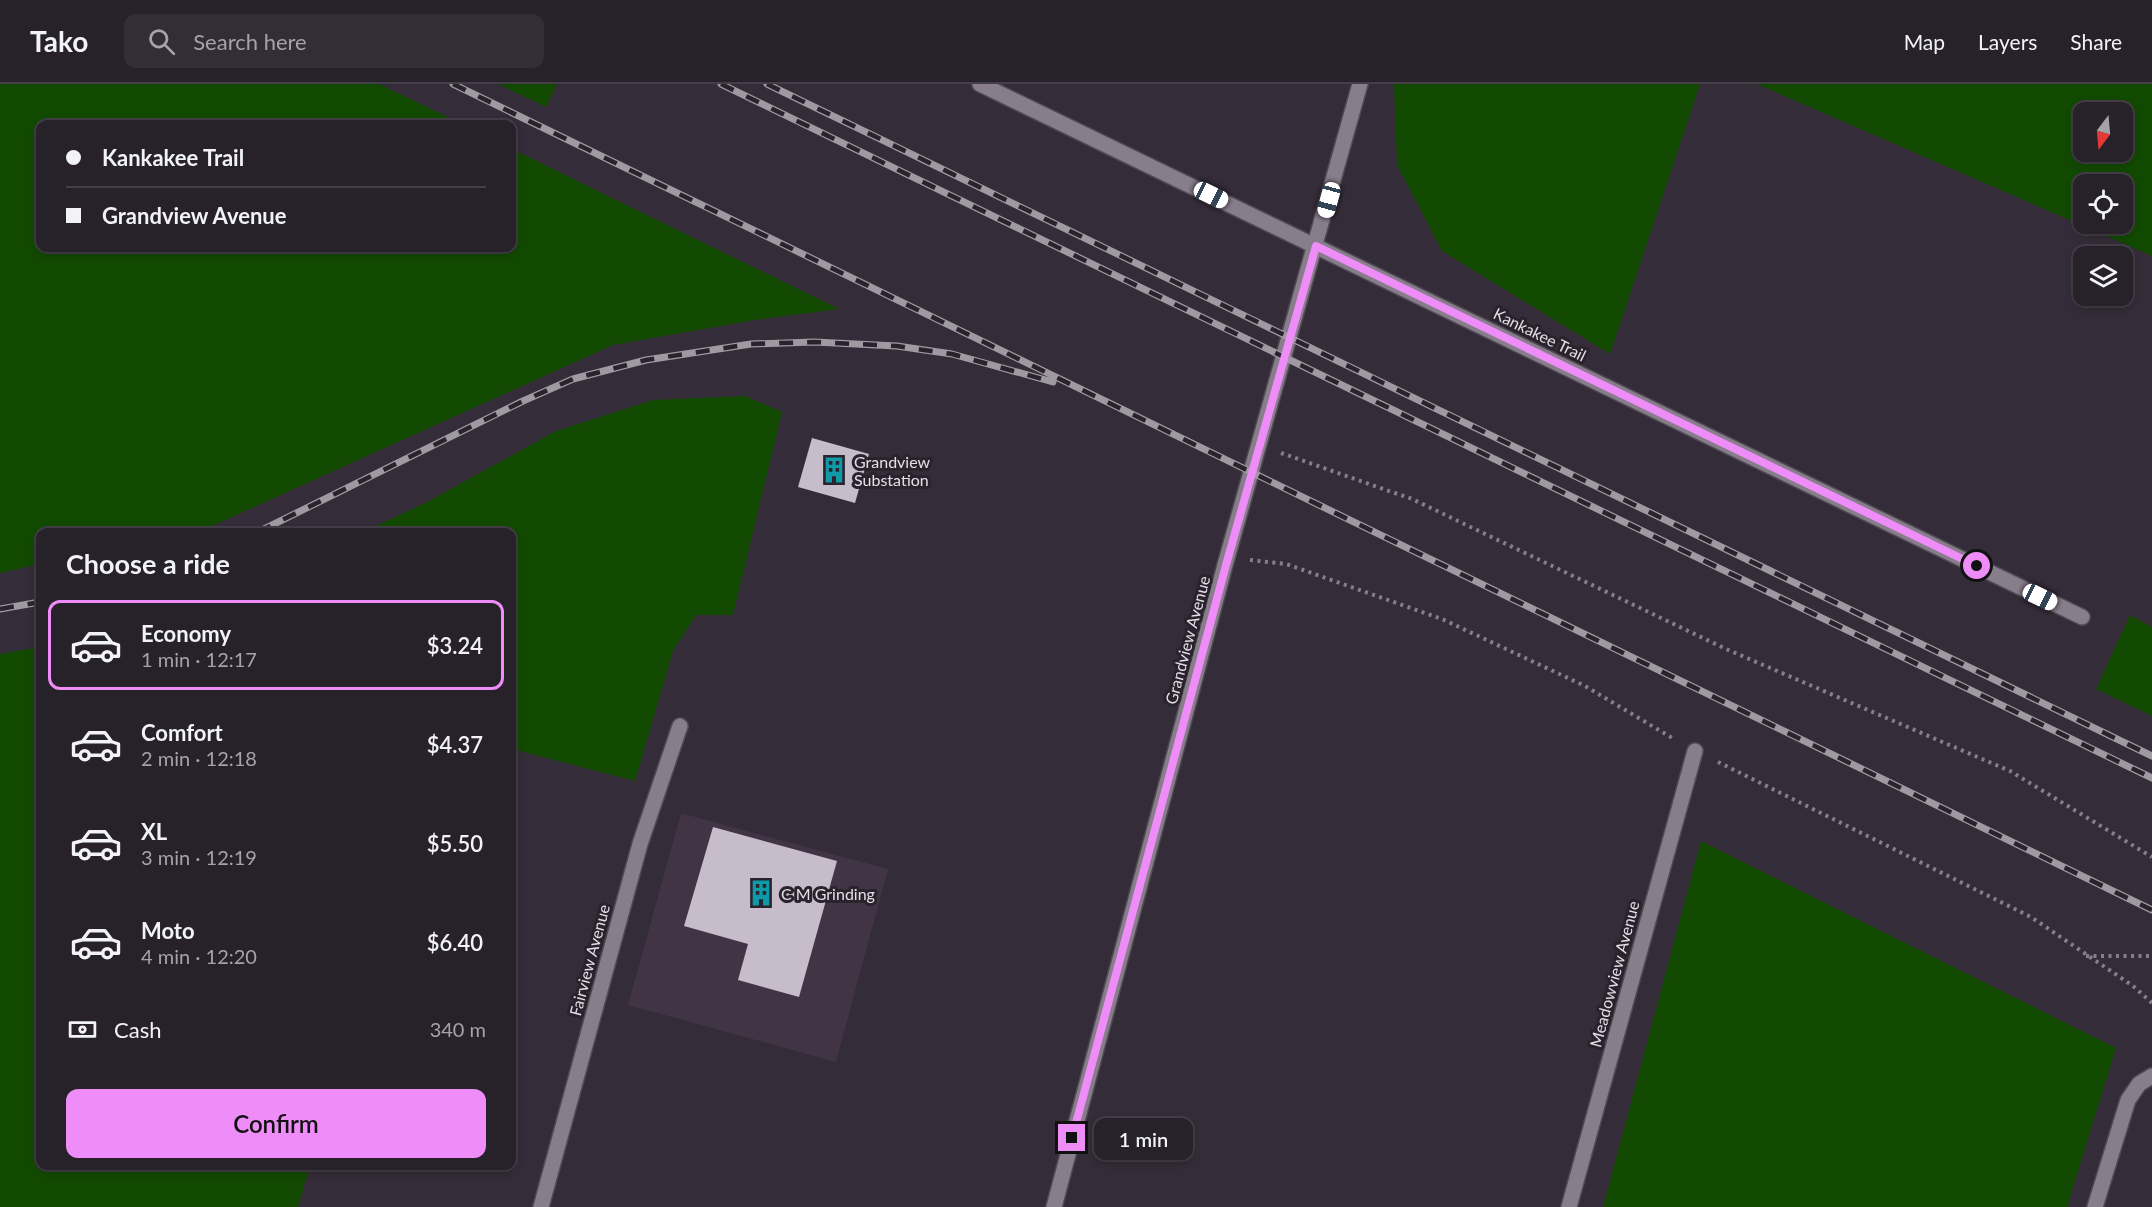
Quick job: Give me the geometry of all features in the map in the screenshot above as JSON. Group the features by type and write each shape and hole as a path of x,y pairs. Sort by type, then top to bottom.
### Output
{"street":[{"name":"Kankakee Trail","path":"980,84 2082,617"},
{"name":"Grandview Avenue","path":"1054,1207 1360,84"},
{"name":"Fairview Avenue","path":"541,1207 640,844 680,726"},
{"name":"Meadowview Avenue","path":"1569,1207 1695,751"},
{"path":"2095,1207 2128,1100 2139,1084 2152,1076"}],"path":[{"path":"1260,445 1412,500 1726,649 2010,771 2152,857"},
{"path":"2086,956 2152,957"}],"shaded area":[{"path":"681,813 888,869 836,1062 628,1005"}],"green space":[{"path":"0,84 379,84 454,120 36,120 36,252 516,252 516,151 839,309 755,320 613,345 212,526 203,528 36,528 36,565 0,573"},
{"path":"498,84 557,84 546,107"},
{"path":"1394,84 1700,84 1610,354 1442,251 1397,165"},
{"path":"1757,84 2152,84 2152,256 2101,234 2133,234 2133,174 2073,174 2073,222"},
{"path":"745,396 782,412 733,615 696,615 673,651 635,781 516,750 516,528 372,528 425,503 556,431 653,400"},
{"path":"2130,615 2152,627 2152,716 2096,689"},
{"path":"36,648 36,1170 309,1170 298,1207 0,1207 0,654"},
{"path":"1701,841 2116,1048 2067,1207 1603,1207"}],"building":[{"name":"Grandview Substation","path":"812,438 869,454 855,503 798,487"},
{"name":"C M Grinding","path":"713,827 837,861 799,997 738,980 748,944 684,926"}],"railway":[{"path":"453,84 2152,910"},
{"path":"721,84 2152,778"},
{"path":"767,84 2152,756"},
{"path":"266,528 523,401 573,379 646,360 751,344 814,342 897,346 952,354 1053,382"},
{"path":"0,609 36,603"}],"place":[{"name":"Grandview Substation","path":"834,470"},
{"name":"C M Grinding","path":"761,893"}],"route":[{"path":"1072,1138 1226,565 1316,246 1977,566"}]}
